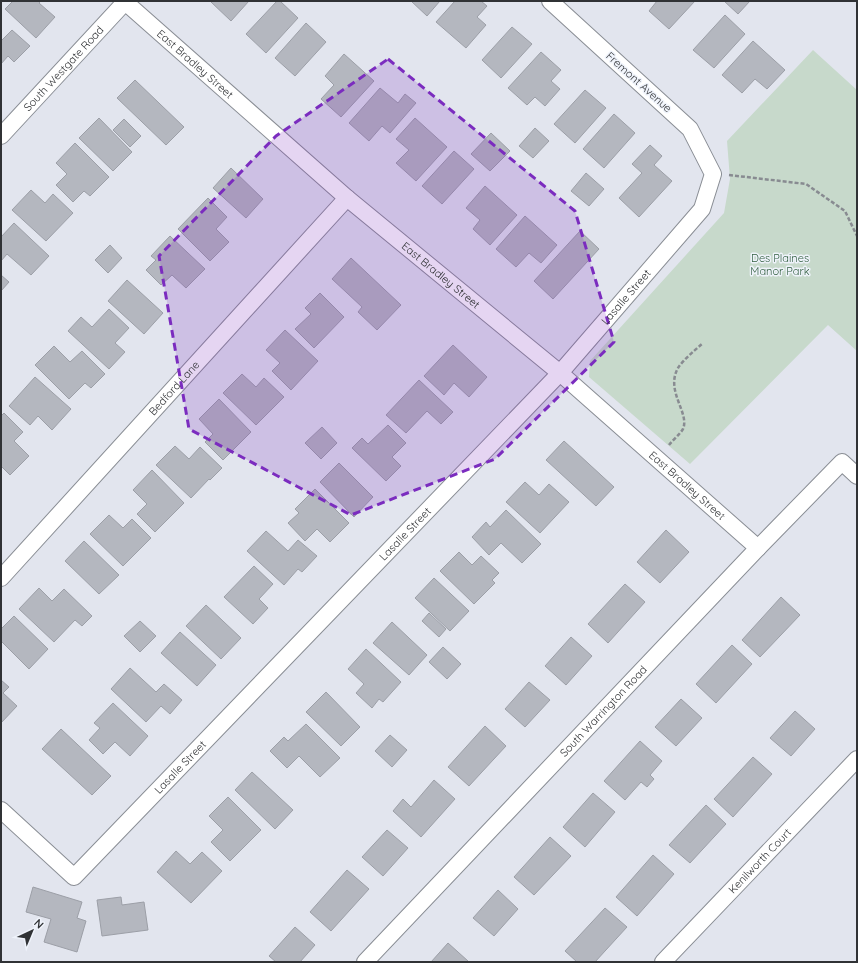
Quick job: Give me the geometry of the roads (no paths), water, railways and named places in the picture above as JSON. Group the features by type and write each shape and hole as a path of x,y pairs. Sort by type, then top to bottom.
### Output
{"street":[{"name":"South Westgate Road","path":"1,136 125,1"},
{"name":"East Bradley Street","path":"125,1 347,198 560,373 758,548"},
{"name":"Fremont Avenue","path":"550,1 690,129 713,174"},
{"name":"Lasalle Street","path":"1,810 74,877 560,373 702,209 713,174"},
{"name":"Bedford Lane","path":"1,578 347,198"},
{"name":"South Warrington Road","path":"365,962 758,548 842,462 857,476"},
{"name":"Kenilworth Court","path":"663,962 857,760"}],"park label":[{"name":"Des Plaines Manor Park","path":"780,264"}]}
